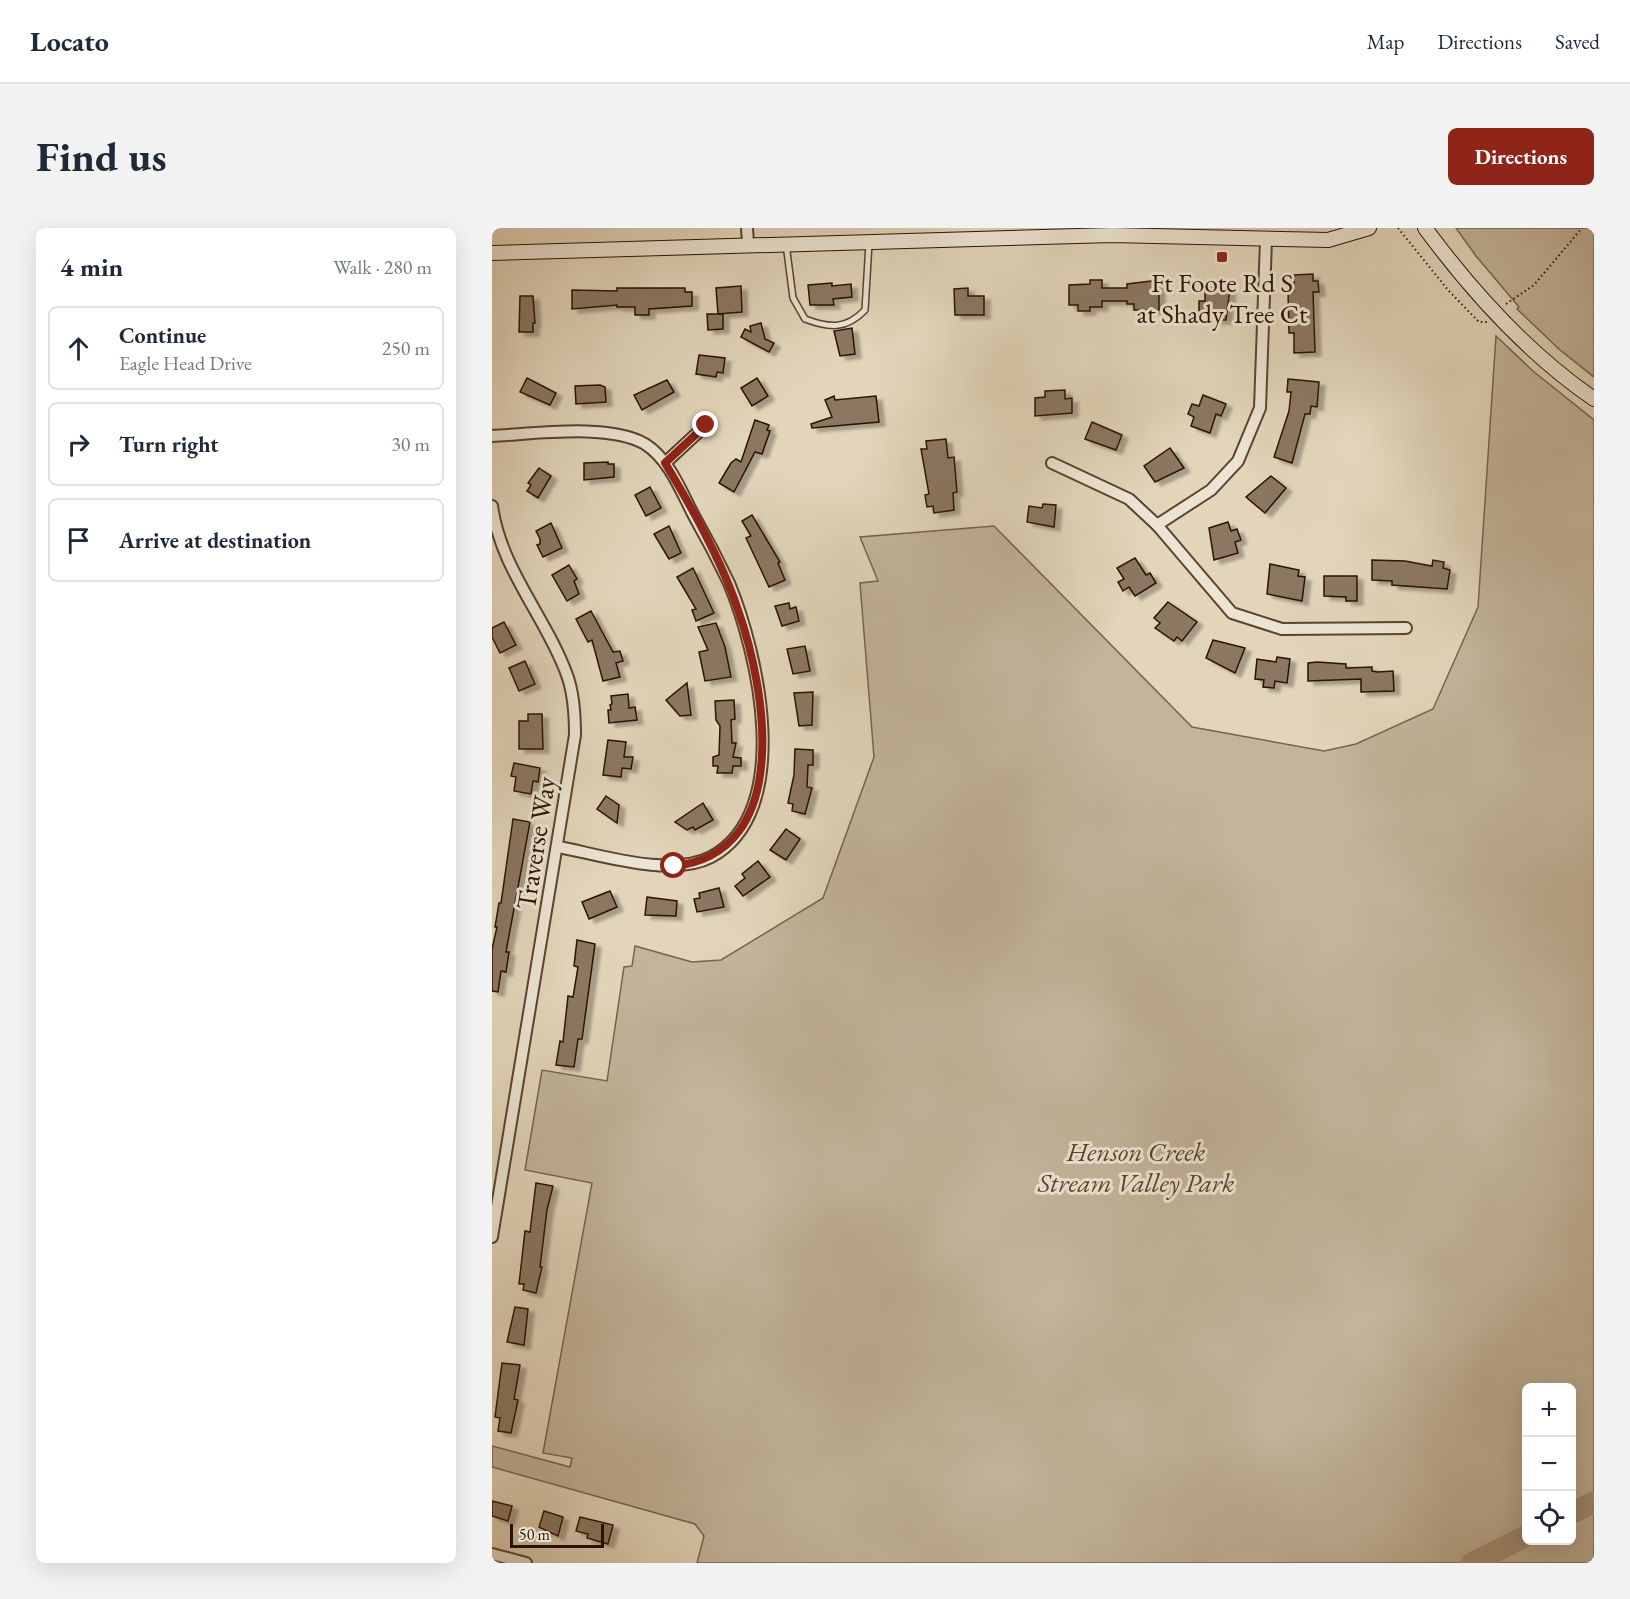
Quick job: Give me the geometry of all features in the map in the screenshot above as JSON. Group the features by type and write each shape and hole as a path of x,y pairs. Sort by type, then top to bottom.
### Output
{"street":[{"path":"747,228 748,243"},
{"path":"492,253 748,243 869,242 1164,232 1266,240 1328,240 1369,228"},
{"path":"1425,228 1496,314 1521,340 1594,399"},
{"path":"1157,525 1211,490 1238,461 1260,408 1266,240"},
{"path":"665,463 706,425"},
{"path":"492,435 608,432 644,444 665,463 728,583 747,636 761,714 760,769 756,798 749,817 729,844 709,858 687,865 650,864 559,847"},
{"path":"1052,463 1130,499 1157,525 1232,613 1282,629 1406,628"},
{"name":"Traverse Way","path":"492,506 505,557 558,657 572,692 575,735 559,847 492,1237"},
{"path":"492,1554 526,1563"}],"lane":[{"path":"786,243 793,298 805,319 827,327 855,321 866,310 869,242"}],"path":[{"path":"1398,228 1448,290 1479,322 1488,322 1534,285 1582,228"}],"green space":[{"path":"1456,228 1594,228 1594,377 1560,350 1517,309 1519,307 1476,256"},
{"name":"Henson Creek Stream Valley Park","path":"1496,336 1533,371 1594,420 1594,1563 697,1563 704,1536 695,1524 492,1467 492,1446 570,1467 572,1458 543,1453 592,1183 525,1170 542,1070 607,1081 624,967 632,966 635,946 692,962 721,960 823,898 874,757 860,583 878,581 860,537 994,526 1192,727 1324,751 1356,744 1433,709 1478,607"}],"building":[{"path":"1313,274 1313,281 1318,281 1319,292 1313,292 1315,352 1294,353 1294,333 1289,333 1288,291 1294,291 1294,275"},
{"path":"1090,280 1102,280 1102,288 1127,288 1127,284 1159,280 1159,310 1134,310 1134,304 1127,304 1127,301 1102,301 1102,307 1090,307 1090,311 1078,311 1078,305 1069,305 1069,285 1090,284"},
{"path":"832,283 832,286 851,284 852,297 833,299 834,305 810,305 808,285"},
{"path":"741,286 742,312 718,314 716,288"},
{"path":"617,288 685,288 685,292 692,292 692,306 649,309 649,315 635,315 635,307 617,307 617,305 572,309 572,290 617,291"},
{"path":"968,288 968,296 984,296 984,315 955,315 954,289"},
{"path":"1205,288 1230,288 1226,320 1206,320 1206,311 1199,311 1199,301 1205,301"},
{"path":"520,296 533,296 535,323 533,323 533,332 519,332"},
{"path":"707,314 723,314 723,329 708,330"},
{"path":"761,323 765,339 774,343 769,352 741,337 745,329 751,332 750,326"},
{"path":"852,328 855,354 840,356 834,331"},
{"path":"699,355 725,358 723,373 717,372 716,377 696,374"},
{"path":"527,378 556,393 550,405 520,392"},
{"path":"757,378 768,396 752,406 741,388"},
{"path":"1288,379 1319,382 1317,407 1311,406 1310,414 1305,414 1292,463 1274,457 1289,411 1291,392 1287,392"},
{"path":"667,380 674,392 642,410 634,395"},
{"path":"600,385 605,387 606,402 576,404 575,386"},
{"path":"1065,390 1065,399 1072,398 1072,413 1035,416 1035,398 1045,397 1045,391"},
{"path":"1203,395 1226,404 1221,416 1216,414 1210,433 1191,426 1194,417 1188,414 1192,404 1199,406"},
{"path":"834,396 835,400 876,396 879,422 812,428 811,424 832,417 825,400"},
{"path":"755,420 769,425 767,430 770,431 762,454 755,452 734,492 719,483 731,463 736,459 741,462"},
{"path":"1092,422 1122,435 1116,450 1085,439"},
{"path":"946,439 948,458 954,457 957,492 953,493 954,510 934,513 933,506 927,507 925,495 929,494 921,449 927,449 926,441"},
{"path":"1170,448 1184,468 1155,482 1144,466"},
{"path":"608,462 608,464 614,464 614,477 584,480 584,463"},
{"path":"539,468 551,476 538,498 527,491 531,485 528,483"},
{"path":"1271,476 1286,488 1265,513 1246,497"},
{"path":"650,487 661,508 646,516 635,495"},
{"path":"1043,504 1056,505 1054,527 1027,522 1029,506 1042,508"},
{"path":"752,515 780,562 778,563 785,580 769,587 746,538 751,536 742,521"},
{"path":"1228,522 1231,531 1237,529 1241,540 1235,542 1238,553 1214,560 1209,528"},
{"path":"551,523 562,548 543,557 537,545 540,544 540,539 536,531"},
{"path":"669,526 681,553 669,559 654,534"},
{"path":"1135,558 1146,575 1150,573 1156,583 1135,596 1129,587 1123,591 1118,582 1124,579 1117,568"},
{"path":"1372,560 1405,561 1432,566 1433,560 1444,562 1443,568 1450,570 1447,589 1392,585 1392,581 1372,580"},
{"path":"1270,564 1299,570 1298,576 1305,577 1302,601 1267,594"},
{"path":"569,565 577,579 574,581 579,594 567,601 552,575"},
{"path":"693,568 714,613 696,621 692,610 696,609 677,577"},
{"path":"1324,576 1357,576 1357,601 1346,601 1346,597 1324,596"},
{"path":"1168,602 1197,622 1182,641 1177,637 1174,641 1155,628 1160,623 1154,618"},
{"path":"789,603 790,609 796,607 799,621 782,626 775,606"},
{"path":"591,611 613,652 620,651 623,661 616,663 620,677 603,681 592,640 588,642 576,619"},
{"path":"504,622 516,645 500,653 492,637 492,628"},
{"path":"716,623 725,647 731,677 705,681 699,652 708,650 698,627"},
{"path":"1213,640 1245,648 1235,673 1206,658"},
{"path":"805,646 810,671 793,674 787,649"},
{"path":"1277,657 1290,659 1287,683 1275,681 1274,688 1263,687 1264,680 1255,679 1257,659 1276,662"},
{"path":"525,661 535,684 519,691 509,668"},
{"path":"1308,663 1346,664 1346,668 1372,667 1372,671 1377,672 1393,671 1394,691 1361,692 1361,679 1308,681"},
{"path":"687,683 691,715 680,716 666,700"},
{"path":"813,692 812,725 799,726 794,693"},
{"path":"628,694 629,708 635,707 637,720 609,723 608,710 611,710 611,696"},
{"path":"734,700 735,719 731,720 732,743 736,743 733,757 741,758 741,766 733,766 732,773 717,773 718,766 713,766 713,757 719,755 720,726 716,720 715,701"},
{"path":"528,714 542,714 543,749 519,749 519,721 528,721"},
{"path":"608,740 626,742 624,757 633,757 631,769 622,768 621,777 603,775"},
{"path":"795,749 813,750 813,765 808,765 807,787 812,788 805,814 792,811 793,804 788,803 794,775"},
{"path":"514,763 540,768 538,782 533,781 531,794 514,791 516,777 511,776"},
{"path":"606,796 619,805 617,823 597,809"},
{"path":"703,803 713,820 695,830 693,827 687,830 675,822"},
{"path":"513,819 530,822 506,952 509,952 506,972 501,971 498,992 492,991 492,949"},
{"path":"786,829 800,839 786,860 770,850"},
{"path":"758,861 770,877 743,896 735,886 745,878 742,874"},
{"path":"719,888 724,907 697,912 694,899 700,898 699,893"},
{"path":"610,891 617,907 589,919 582,902"},
{"path":"647,897 677,901 676,916 645,915"},
{"path":"577,940 595,944 582,1039 578,1039 574,1067 556,1065 560,1041 563,1042 568,996 573,997 578,967 574,966"},
{"path":"536,1183 553,1186 547,1210 540,1267 542,1267 536,1293 523,1290 524,1284 519,1284 525,1231 530,1232"},
{"path":"515,1307 528,1309 524,1345 507,1342"},
{"path":"502,1363 520,1365 514,1399 518,1400 511,1433 498,1431 500,1418 495,1417"},
{"path":"492,1501 512,1506 508,1521 492,1516"},
{"path":"544,1511 563,1517 558,1536 539,1527"},
{"path":"580,1517 613,1525 608,1544 587,1538 588,1534 576,1531"}],"waterway":[{"path":"1576,1511 1594,1502"},
{"path":"1472,1563 1522,1538"}],"place":[{"name":"Ft Foote Rd S at Shady Tree Ct","path":"1222,257"}],"route":[{"path":"674,866 687,865 709,858 729,844 749,817 759,784 761,714 747,636 728,583 712,548 665,463 706,425"}]}
